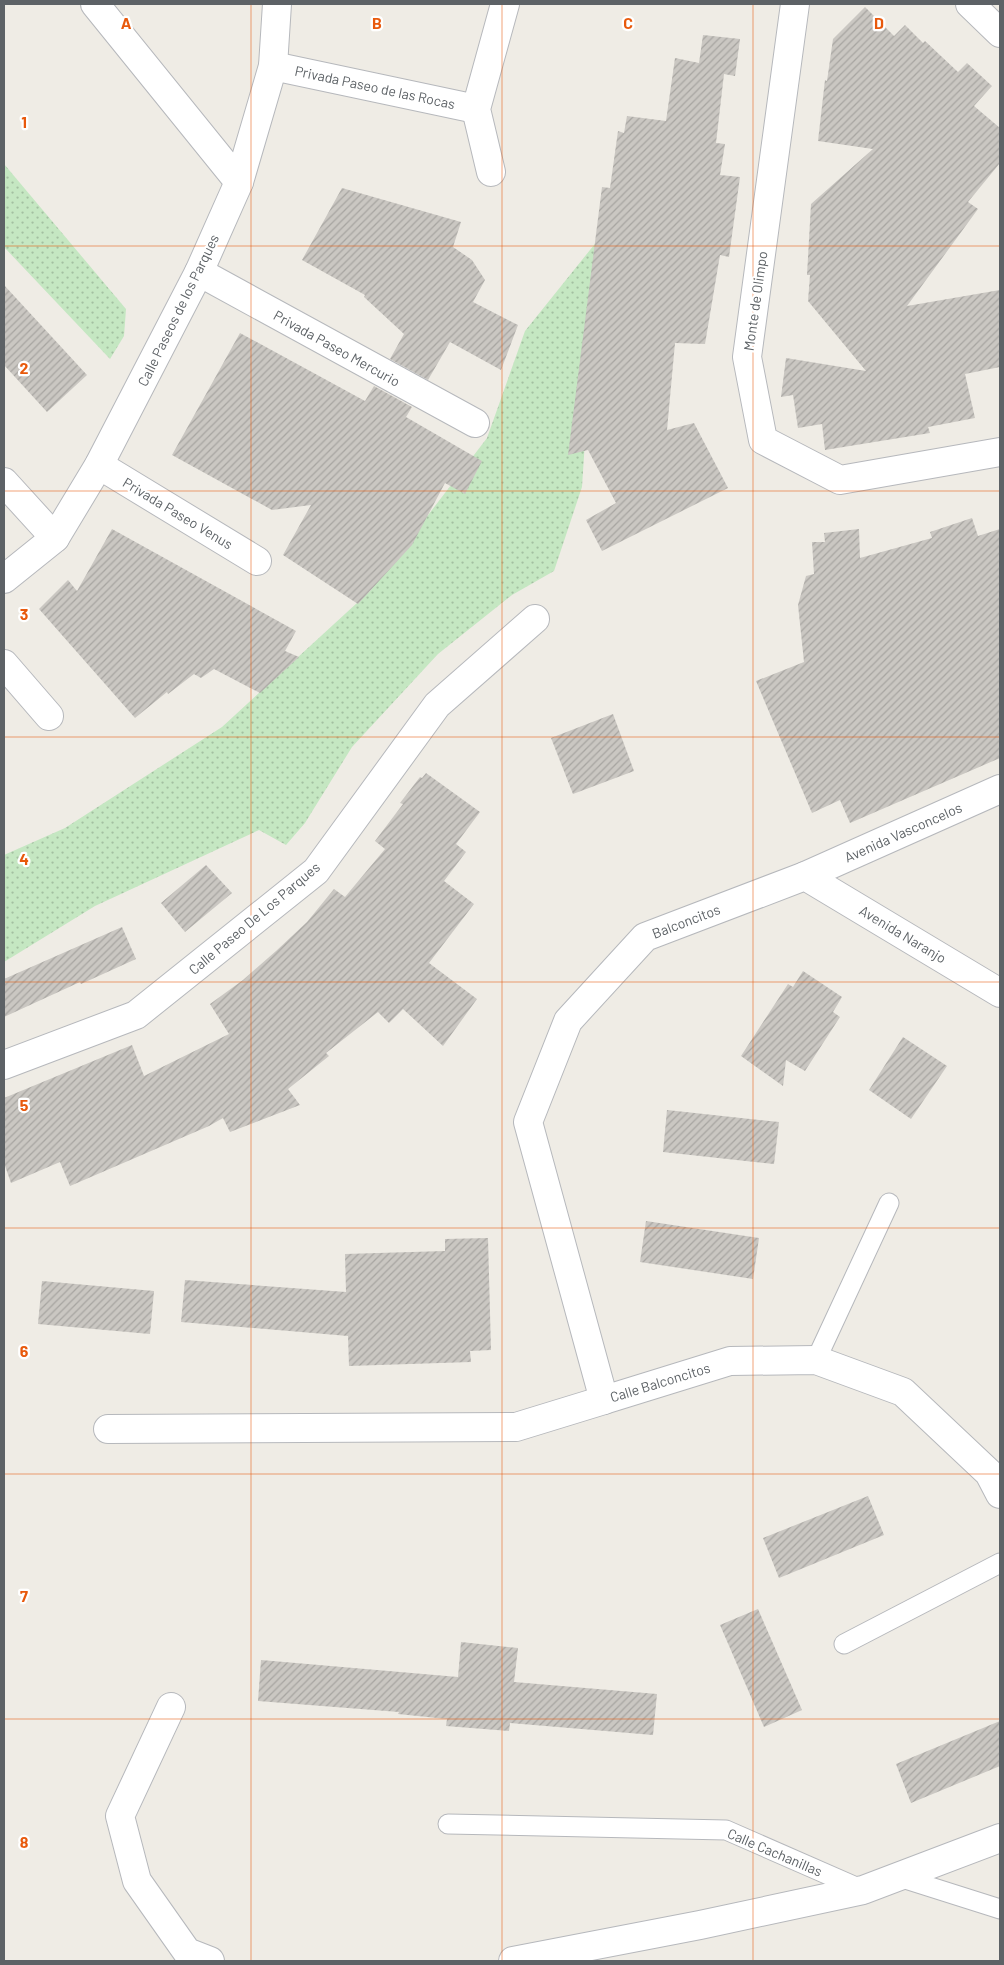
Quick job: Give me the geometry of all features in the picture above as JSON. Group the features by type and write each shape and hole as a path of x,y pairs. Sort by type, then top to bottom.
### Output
{"street":[{"path":"95,4 239,182"},
{"name":"Calle Paseos de los Parques","path":"4,579 55,538 99,465 199,272 239,182 273,66 277,4"},
{"path":"491,172 476,109 505,4"},
{"name":"Monte de Olimpo","path":"795,4 747,357 763,440 840,480 1000,452"},
{"path":"970,4 1000,33"},
{"name":"Privada Paseo de las Rocas","path":"273,66 476,109"},
{"name":"Privada Paseo Mercurio","path":"199,272 475,423"},
{"name":"Privada Paseo Venus","path":"99,465 257,561"},
{"path":"4,482 55,538"},
{"name":"Calle Paseo De Los Parques","path":"4,1064 136,1015 316,871 437,705 535,619"},
{"path":"4,664 49,716"},
{"name":"Avenida Vasconcelos","path":"805,876 1000,789"},
{"name":"Avenida Naranjo","path":"805,876 1000,993"},
{"name":"Balconcitos","path":"568,1021 645,937 805,876"},
{"name":"Calle Balconcitos","path":"568,1021 528,1122 604,1400 730,1361 816,1360 903,1392 989,1473 1000,1494"},
{"path":"108,1429 516,1427 604,1400"},
{"path":"171,1707 120,1816 137,1881 187,1952 210,1961"},
{"path":"513,1961 700,1925 863,1890 1000,1838"}],"lane":[{"path":"816,1360 889,1203"},
{"path":"844,1644 1000,1563"},
{"name":"Calle Cachanillas","path":"448,1824 726,1830 863,1890"},
{"path":"899,1877 1000,1909"}],"green space":[{"path":"4,164 126,309 124,336 110,359 4,247"},
{"path":"598,240 582,487 554,571 512,595 438,654 352,747 305,823 286,845 259,830 95,906 4,962 4,855 65,828 222,727 370,591 487,438 525,331"}],"building":[{"path":"865,7 894,36 905,25 923,43 925,41 958,72 967,63 992,86 974,106 1000,128 1000,163 968,202 978,209 907,306 1000,290 1000,367 965,374 975,418 928,427 930,433 825,450 822,424 798,428 793,395 781,397 786,358 866,371 808,301 810,275 807,275 811,204 873,149 818,141 825,80 827,81 833,39"},
{"path":"703,35 740,39 735,76 724,74 716,143 725,144 720,175 740,177 729,257 720,255 705,344 675,343 667,430 694,423 728,488 602,551 586,520 616,503 588,450 568,455 602,187 610,188 618,131 624,133 627,116 666,121 675,58 699,63"},
{"path":"342,188 461,222 453,247 472,260 485,280 473,302 518,325 501,370 450,342 428,380 390,359 404,334 364,297 365,295 302,260"},
{"path":"4,285 87,375 47,412 4,365"},
{"path":"240,333 365,401 374,386 412,407 406,417 482,461 465,494 445,483 412,545 358,604 283,555 311,505 272,510 172,455"},
{"path":"972,518 978,536 1000,529 1000,758 850,823 840,800 812,813 756,681 804,662 798,605 806,576 814,574 812,542 825,542 824,533 859,529 860,558 932,538 930,532"},
{"path":"112,529 296,631 285,651 299,657 260,693 214,669 201,678 194,674 168,694 167,692 135,718 39,609 68,580 77,591"},
{"path":"613,714 634,771 573,794 551,738"},
{"path":"426,773 480,812 456,844 466,852 444,881 474,904 429,963 477,999 443,1046 403,1009 389,1023 378,1012 326,1053 329,1056 288,1089 300,1105 230,1132 223,1118 209,1126 70,1186 60,1162 11,1183 4,1163 4,1098 132,1045 144,1076 229,1034 210,1004 243,980 276,951 307,922 334,889 345,897 385,849 375,841 403,804 400,803 420,777 422,778"},
{"path":"206,865 232,893 185,932 161,903"},
{"path":"122,927 136,959 4,1017 4,979"},
{"path":"803,971 842,997 833,1012 840,1017 805,1071 786,1060 783,1086 741,1056 788,984 793,987"},
{"path":"903,1037 947,1066 911,1119 869,1090"},
{"path":"667,1110 779,1122 774,1164 663,1152"},
{"path":"646,1221 759,1238 753,1279 640,1262"},
{"path":"488,1238 491,1350 470,1351 471,1362 349,1366 348,1336 181,1322 185,1280 346,1292 345,1254 445,1251 445,1239"},
{"path":"42,1281 154,1291 150,1334 38,1324"},
{"path":"868,1496 884,1535 779,1578 763,1538"},
{"path":"758,1609 802,1710 764,1727 720,1625"},
{"path":"461,1642 518,1648 514,1682 657,1694 653,1735 510,1723 509,1731 446,1726 447,1719 398,1714 399,1712 258,1701 261,1660 458,1677"},
{"path":"1000,1721 1000,1766 911,1803 896,1764"}]}
